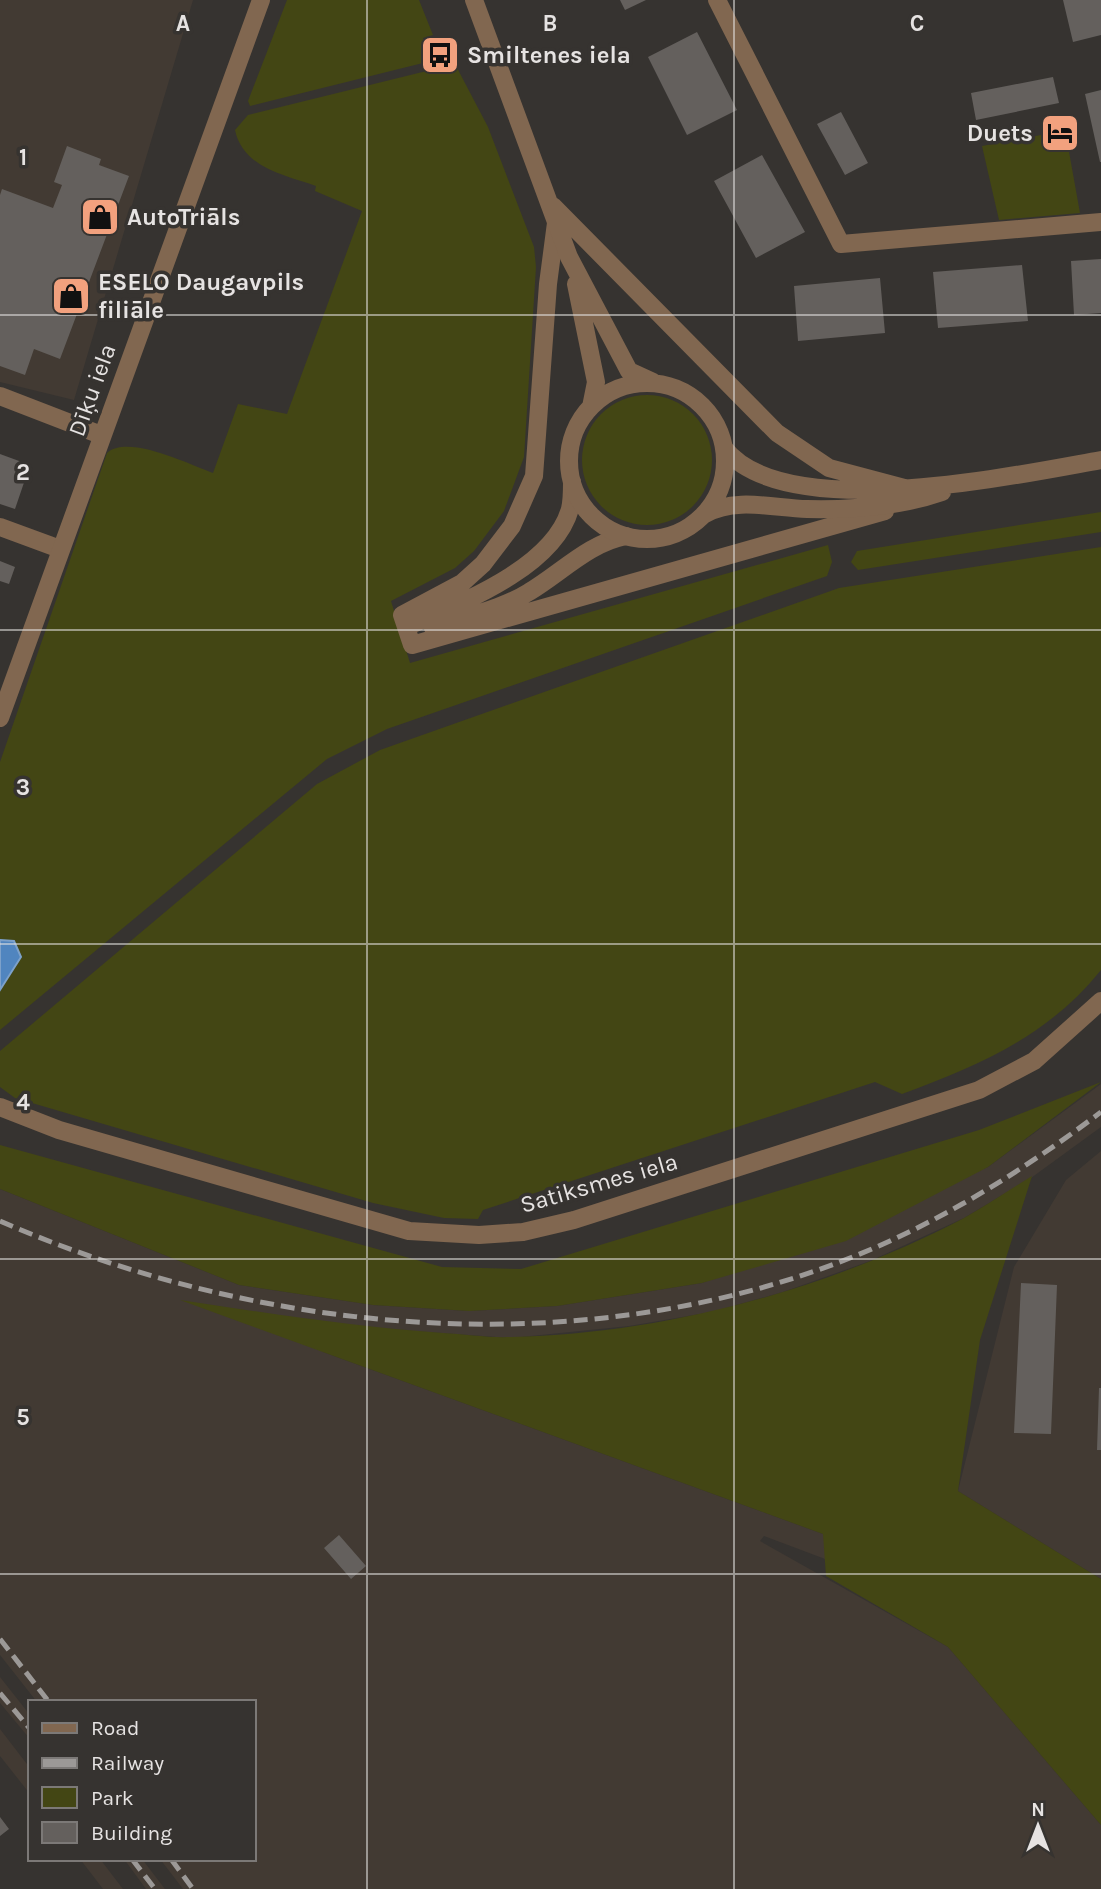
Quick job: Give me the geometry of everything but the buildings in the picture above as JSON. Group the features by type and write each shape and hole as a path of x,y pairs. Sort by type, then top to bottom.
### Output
{"street":[{"name":"Dīķu iela","path":"0,718 261,0"},
{"path":"474,0 569,257 591,347 596,382 591,407"},
{"path":"717,0 841,244 1101,222"},
{"path":"554,214 777,433 829,468 912,495"},
{"path":"554,214 534,476 512,526 483,564 462,583 402,615 412,645 912,495"},
{"path":"569,257 629,371 695,399 719,429 724,448 725,472 718,494 705,514"},
{"path":"408,631 522,569 559,533 570,508 572,482 569,462 579,423 605,395 622,387 659,384"},
{"path":"0,396 101,435"},
{"path":"724,448 733,459 751,471 774,480 912,495"},
{"path":"572,482 580,500 592,516 608,528 626,536 648,539 668,536 688,527 719,506 739,504 837,509 1101,460"},
{"path":"0,527 61,549"},
{"path":"408,631 527,594 584,554 614,538 626,536"},
{"name":"Satiksmes iela","path":"0,1107 59,1130 409,1231 479,1235 523,1232 574,1220 979,1090 1034,1061 1101,1001"}],"shaded area":[{"path":"0,0 193,0 74,400 0,382"},
{"path":"1101,1084 1101,1127 1031,1178 964,1218 870,1261 783,1292 712,1312 629,1326 511,1338 371,1328 323,1352 1021,1606 1011,1629 764,1536 760,1541 948,1647 1101,1825 1101,1889 183,1889 162,1861 256,1861 256,1700 35,1700 0,1655 0,1189 239,1285 373,1305 469,1311 557,1306 702,1283 988,1167"},
{"path":"1101,1151 1101,1579 958,1491 1014,1267 1066,1180"},
{"path":"0,1677 28,1712 28,1737 0,1703"},
{"path":"0,1729 28,1765 28,1791 0,1756"},
{"path":"82,1861 102,1861 123,1889 103,1889"},
{"path":"125,1861 144,1861 165,1889 146,1889"}],"green space":[{"path":"287,0 419,0 433,35 423,38 431,61 250,106 248,101"},
{"path":"455,64 488,127 534,247 536,267 524,457 504,511 474,551 455,568 391,601 410,663 828,545 832,562 827,576 387,729 327,759 0,1030 0,762 107,453 117,448 143,449 213,473 238,404 287,414 362,211 315,191 316,186 256,162 240,143 235,130 248,115"},
{"path":"1062,131 1066,135 1080,213 999,220 982,146"},
{"path":"647,395 672,399 693,414 708,435 712,460 708,485 693,506 672,521 647,525 622,521 601,506 586,485 582,460 586,435 601,414 622,399"},
{"path":"1101,512 1101,532 858,570 851,562 857,551"},
{"path":"1101,547 1101,970 1059,1013 1035,1031 959,1072 902,1094 875,1082 483,1210 478,1219 444,1218 373,1203 15,1098 0,1087 0,1051 317,784 380,750 839,588"},
{"path":"1101,1082 988,1167 846,1241 702,1283 557,1306 469,1311 373,1305 239,1285 0,1189 0,1145 442,1267 521,1269 979,1130"},
{"path":"1032,1176 980,1340 958,1491 1101,1579 1101,1825 948,1647 826,1576 823,1534 180,1300 344,1323 486,1336 569,1334 627,1327 744,1303 858,1266 964,1218"}],"water":[{"path":"0,940 14,941 21,957 0,990"}],"railway":[{"path":"0,1221 101,1260 207,1290 315,1311 425,1322 535,1323 644,1313 752,1291 888,1242 952,1210 1013,1174 1101,1112"},
{"path":"0,1639 47,1700"},
{"path":"0,1693 28,1727"},
{"path":"134,1861 155,1889"},
{"path":"172,1861 193,1889"}],"place":[{"name":"Smiltenes iela","path":"440,55"},
{"name":"Duets","path":"1060,133"},
{"name":"AutoTriāls","path":"100,217"},
{"name":"ESELO Daugavpils filiāle","path":"71,296"}]}
